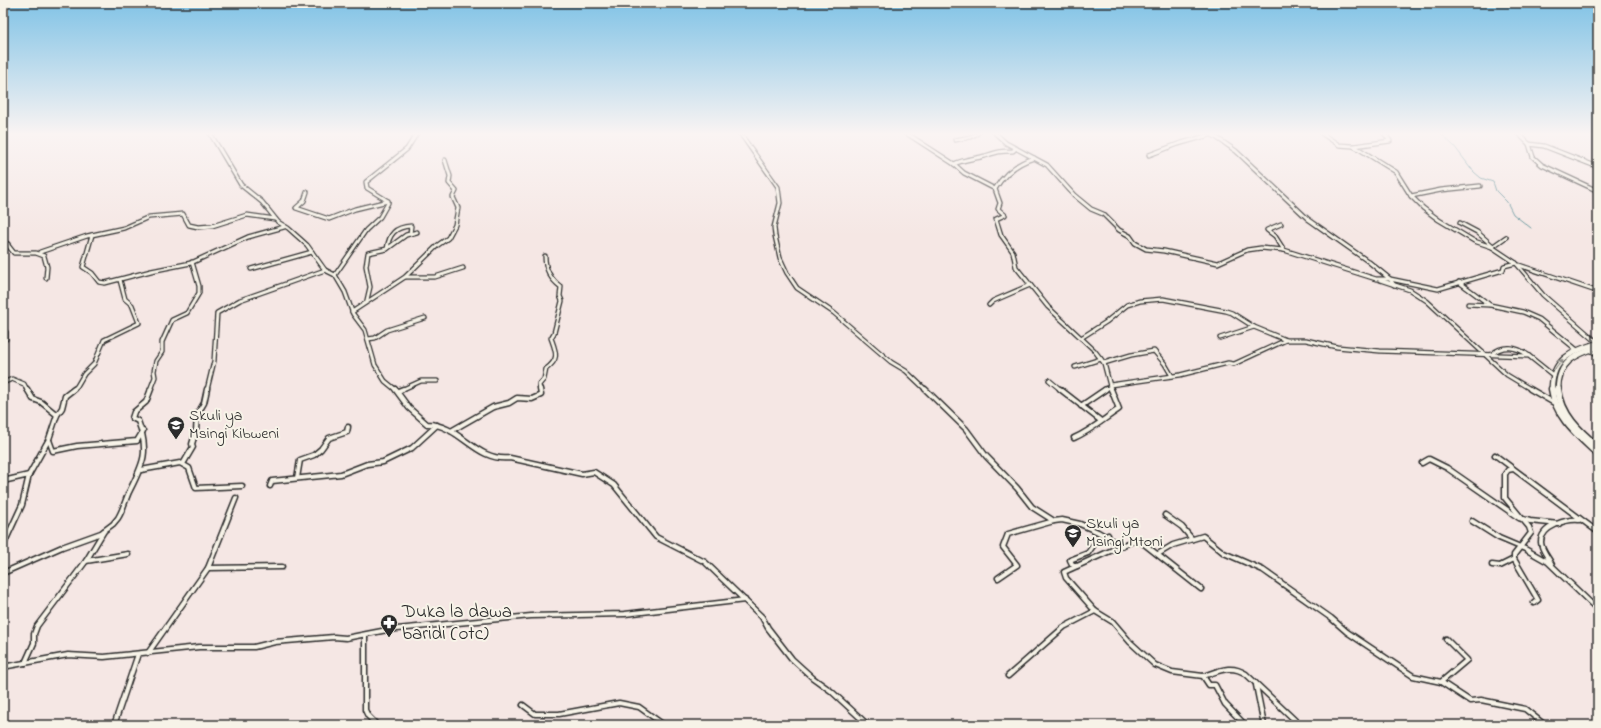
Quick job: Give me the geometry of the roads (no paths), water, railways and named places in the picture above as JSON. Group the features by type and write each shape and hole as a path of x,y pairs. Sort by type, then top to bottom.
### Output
{"main road":[{"path":"1598,343 1567,355 1553,372 1551,390 1556,404 1569,426 1598,454"},
{"path":"1598,347 1572,359 1566,365 1559,378 1557,390 1562,404 1574,424 1598,447"}],"street":[{"path":"230,167 241,185 262,202 278,222 286,226 307,245 325,270 335,275 345,292 352,312 365,330 374,365 385,381 394,387 409,408 421,419 428,424 438,424 451,431 488,456 501,459 510,458 582,474 594,472 614,485 656,537 705,562 762,617 768,628 792,659 813,678 831,691 868,725"},
{"path":"384,167 366,182 367,188 388,201"},
{"path":"352,312 405,277 438,245 448,238 455,225 458,208 453,198 456,191 449,183 450,176 447,167"},
{"path":"764,167 778,187 780,203 774,226 780,258 797,288 834,314 891,362 906,371 966,429 986,456 1017,488 1032,507 1054,521"},
{"path":"957,167 964,173 986,186 995,189"},
{"path":"995,189 1000,181 1011,170 1018,167"},
{"path":"1048,167 1074,195 1090,209 1103,214 1119,230 1130,236 1135,243 1146,249 1164,251 1218,263 1247,250 1261,248 1284,250 1379,280 1388,280 1438,289 1503,270 1504,266 1517,264"},
{"path":"1254,167 1308,219 1369,262 1394,285 1410,290 1427,301 1510,377 1556,404"},
{"path":"1388,167 1396,172 1411,196 1423,208 1439,220 1474,241 1492,247"},
{"path":"1547,167 1563,176 1598,191"},
{"path":"1411,196 1441,190 1480,186"},
{"path":"995,189 1000,203 998,209 1005,215 996,219 997,224 1001,235 1013,252 1016,267 1048,307 1081,338 1104,363 1110,386 1120,409 1094,425 1085,433 1074,438"},
{"path":"307,192 304,202 296,208 329,219 355,209 388,201"},
{"path":"335,275 366,230 380,217 388,201"},
{"path":"3,239 14,253 40,252 92,235 124,228 150,217 179,213 183,214 189,225 205,228 220,225 235,218 247,215 254,215 266,219 275,219"},
{"path":"1460,223 1478,232 1492,247 1517,264 1593,290"},
{"path":"1281,224 1267,230 1275,236 1284,250"},
{"path":"92,235 83,267 91,272 101,282 120,280 148,271 170,268 192,262 246,238 264,233 271,229 286,226"},
{"path":"387,249 387,238 394,230 412,226 410,234"},
{"path":"367,301 370,287 366,266 368,253 387,249 410,234 417,232"},
{"path":"1492,247 1506,237"},
{"path":"3,249 8,244"},
{"path":"40,252 46,256 48,263 46,278"},
{"path":"252,269 312,252"},
{"path":"451,431 493,407 509,404 517,398 532,399 541,395 539,385 544,379 546,369 553,364 556,357 556,352 551,338 554,333 562,301 560,296 561,287 554,282 553,278 548,272 544,256"},
{"path":"3,573 20,563 42,557 64,546 96,535 118,518 129,492 141,470 146,448 143,431 138,421 132,418 134,412 146,402 155,377 154,371 156,361 162,352 162,342 172,320 187,313 199,293 199,286 192,262"},
{"path":"1517,264 1543,295 1598,343"},
{"path":"405,277 435,277 463,268"},
{"path":"183,464 193,447 192,444 196,431 197,415 204,403 214,361 216,313 240,300 325,270"},
{"path":"3,546 22,505 29,475 55,427 65,396 77,386 84,374 94,364 104,340 139,323 132,305 125,299 120,280"},
{"path":"1459,282 1490,305"},
{"path":"989,306 993,301 1030,285"},
{"path":"1081,338 1106,322 1127,305 1148,299 1168,299 1194,306 1232,313 1254,327 1286,340 1314,340 1337,347 1380,351 1529,356"},
{"path":"1468,304 1490,305 1523,312 1539,319 1577,350"},
{"path":"368,339 375,338 387,330 425,318"},
{"path":"1220,338 1254,327"},
{"path":"3,330 6,332 6,339"},
{"path":"1081,406 1094,398 1098,392 1110,386 1193,373 1213,367 1240,362 1263,353 1286,340"},
{"path":"1492,354 1502,348 1517,348 1552,375 1559,378"},
{"path":"1590,350 1598,355"},
{"path":"1104,363 1131,355 1154,351 1165,364 1172,376"},
{"path":"1075,367 1101,359"},
{"path":"3,383 12,379 24,384 33,399 42,402 58,415"},
{"path":"398,392 412,384 425,380 437,381"},
{"path":"1049,380 1101,421"},
{"path":"270,486 272,482 341,474 367,464 383,462 412,448 438,424"},
{"path":"297,478 300,460 314,455 321,449 329,438 346,432 348,427"},
{"path":"49,440 53,451 93,444 137,441 143,431"},
{"path":"1495,455 1598,532"},
{"path":"1422,464 1424,461 1429,459 1442,465 1487,497 1522,519 1559,524"},
{"path":"141,470 183,464 189,468 196,488 242,486"},
{"path":"1513,469 1509,470 1505,474 1505,498 1529,527 1531,533 1514,555 1514,559 1538,600 1534,603"},
{"path":"3,481 29,475"},
{"path":"148,653 208,568 236,498"},
{"path":"1164,514 1182,527 1192,538"},
{"path":"1582,521 1570,519 1559,524 1547,530 1541,541 1552,566 1558,574 1598,610"},
{"path":"998,578 1017,564 1003,547 1008,534 1054,521 1063,520 1108,535 1122,546"},
{"path":"1472,521 1499,538 1543,559 1552,566"},
{"path":"25,663 34,644 34,634 37,626 86,561 106,528"},
{"path":"1077,566 1072,564 1070,560 1090,552 1094,548 1095,543 1108,535"},
{"path":"1158,554 1173,545 1192,538 1203,536 1224,553 1263,570 1331,618 1347,632 1403,670 1422,680 1441,682 1470,701 1481,700 1525,709 1545,725"},
{"path":"1201,589 1139,540 1064,572 1095,611 1112,622 1130,642 1155,665 1172,672 1203,676 1225,669 1238,669 1246,674 1300,725"},
{"path":"86,561 128,554"},
{"path":"1492,565 1500,566 1514,559"},
{"path":"208,568 282,567"},
{"path":"3,663 8,666 68,654 104,656 138,654 199,647 254,647 275,642 365,635 387,630 447,624 531,616 625,614 745,600"},
{"path":"1008,676 1064,627 1095,611"},
{"path":"365,635 365,710 368,716 377,725"},
{"path":"1441,682 1467,660 1446,639"},
{"path":"114,725 138,654"},
{"path":"1203,676 1208,684 1215,685 1225,704 1245,725"},
{"path":"1256,685 1264,725"},
{"path":"523,705 534,714 559,714 619,703 640,707 664,725"}],"waterway":[{"path":"1470,167 1481,178 1493,182 1496,191 1507,202 1513,214 1531,228"}],"place":[{"name":"Skuli ya Msingi Kibweni","path":"176,440"},
{"name":"Skuli ya Msingi Mtoni","path":"1073,548"},
{"name":"Duka la dawa baridi (otc)","path":"389,638"}]}
